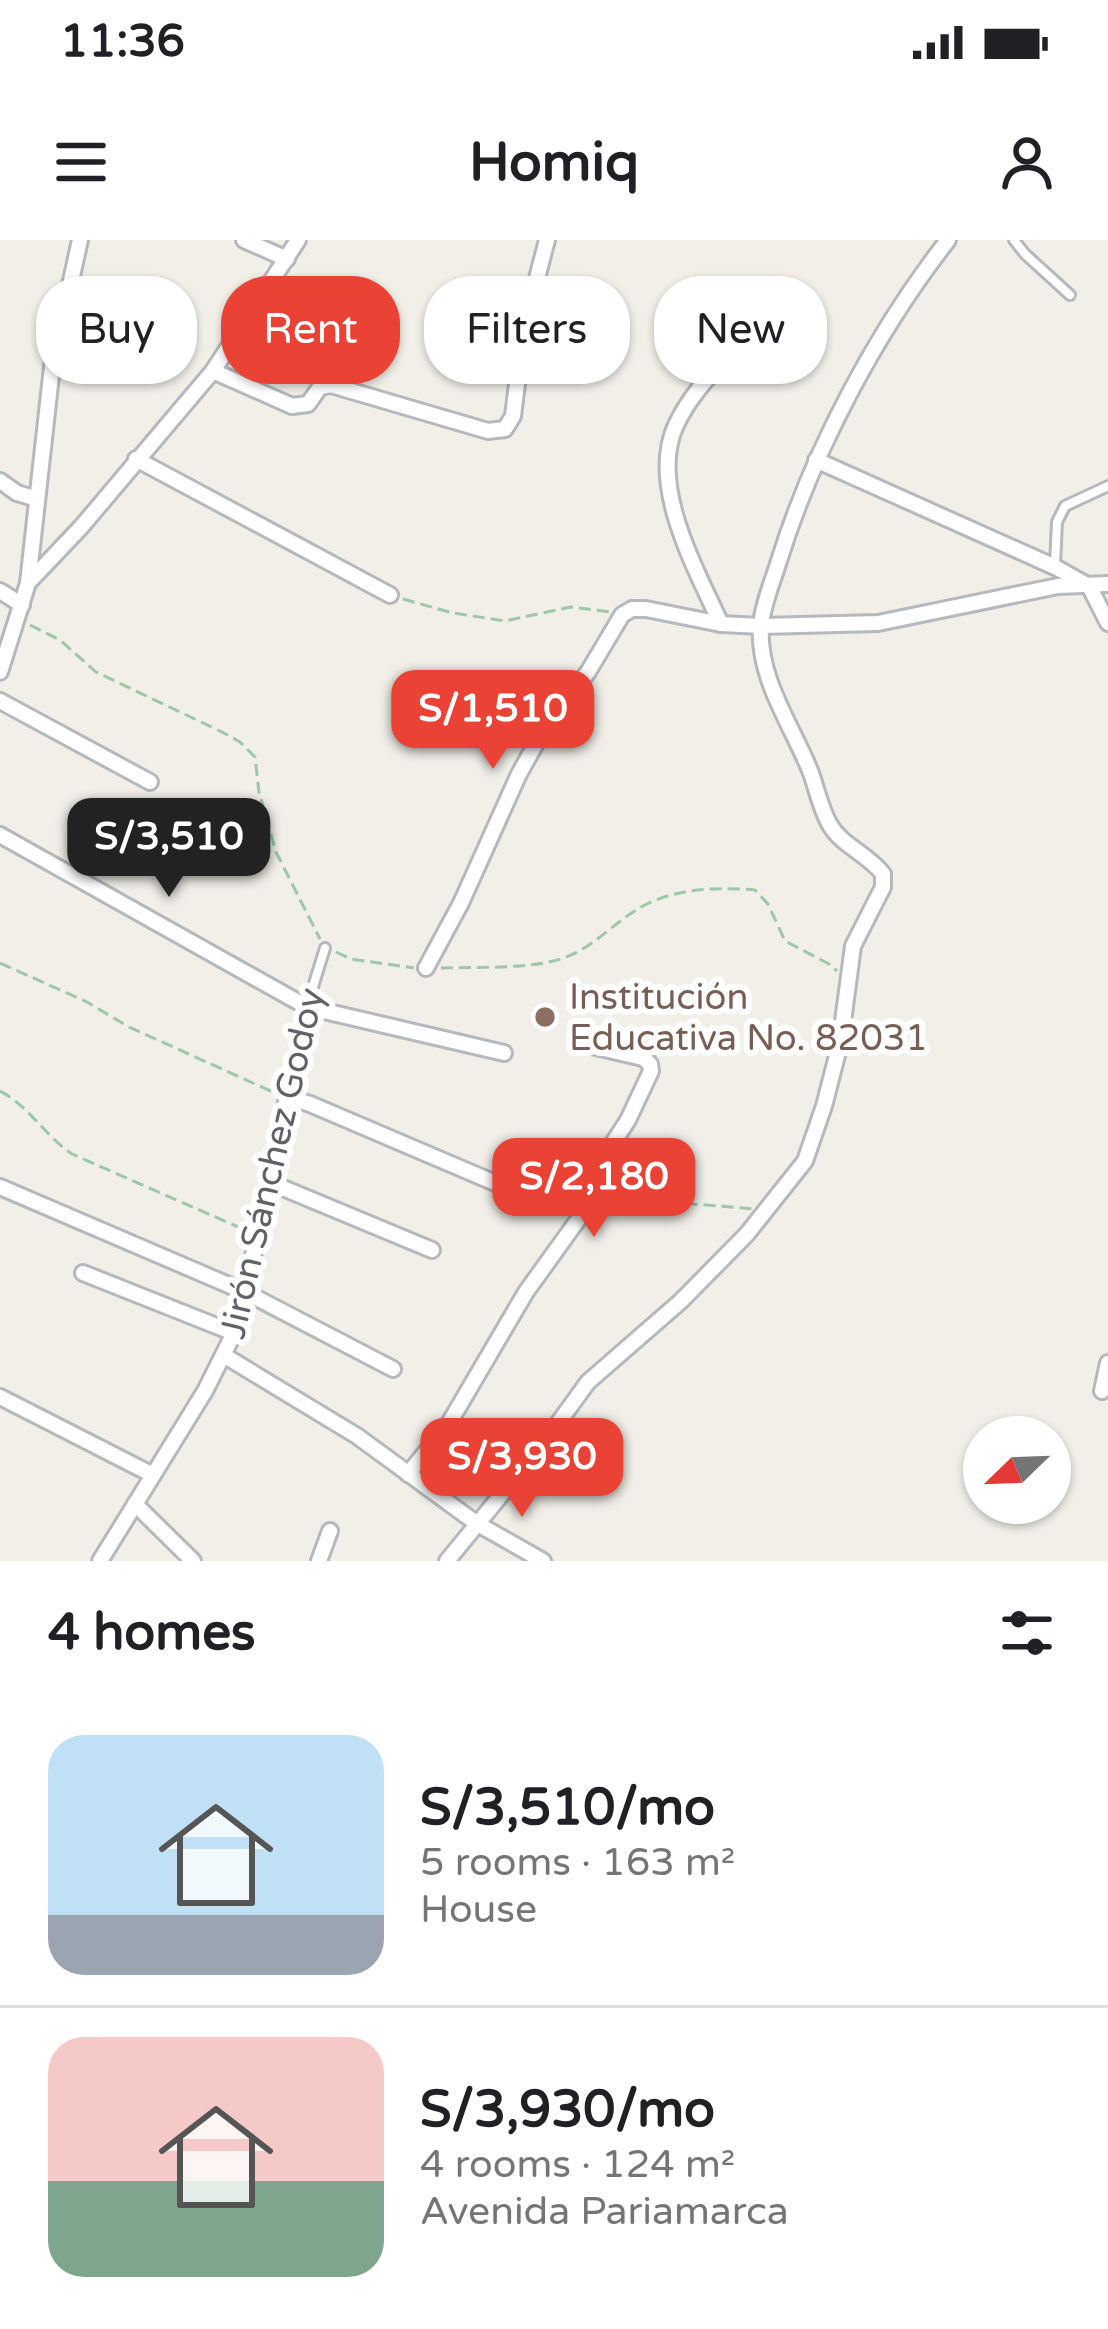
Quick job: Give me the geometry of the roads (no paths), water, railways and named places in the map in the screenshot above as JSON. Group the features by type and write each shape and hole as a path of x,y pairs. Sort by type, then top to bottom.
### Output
{"street":[{"path":"1,666 28,583 52,367 80,240"},
{"path":"244,240 286,260"},
{"path":"28,583 213,371 298,240"},
{"path":"213,371 292,406 304,406 320,388 331,385 488,430 505,429 514,416 524,328 548,240"},
{"path":"448,1561 588,1382 682,1301 766,1211 805,1161 840,1044 853,946 883,887 883,874 838,838 828,822 772,687 760,626 816,460 910,291 948,240"},
{"path":"702,384 674,428 667,456 669,488 721,624"},
{"path":"136,459 390,595"},
{"path":"816,460 1055,567 1089,586 1108,623"},
{"path":"0,482 38,499"},
{"path":"426,968 519,774 622,615 646,609 721,624 760,626 878,622 1058,586 1108,584"},
{"path":"0,591 20,612"},
{"path":"0,701 150,782"},
{"path":"0,836 307,1007 504,1053"},
{"name":"Jirón Sánchez Godoy","path":"100,1561 225,1356 234,1333 272,1183 286,1097 308,1025 307,1007"},
{"path":"408,1474 448,1425 526,1292 580,1216 597,1184 600,1163 628,1120 651,1071 643,1058 583,1044"},
{"path":"286,1097 507,1188 597,1184 638,1189"},
{"path":"272,1183 432,1250"},
{"path":"0,1187 245,1292 393,1370"},
{"path":"83,1274 234,1333"},
{"path":"225,1356 357,1436 476,1522 543,1561"},
{"path":"1102,1391 1108,1363"},
{"path":"0,1397 153,1475"},
{"path":"135,1504 193,1561"},
{"path":"320,1561 330,1531"}],"lane":[{"path":"1014,240 1070,295"},
{"path":"1055,567 1057,522 1065,506 1108,486"},
{"name":"Jirón Sánchez Godoy","path":"307,1007 325,948"}],"place":[{"name":"Institución Educativa No. 82031","path":"545,1017"}]}
